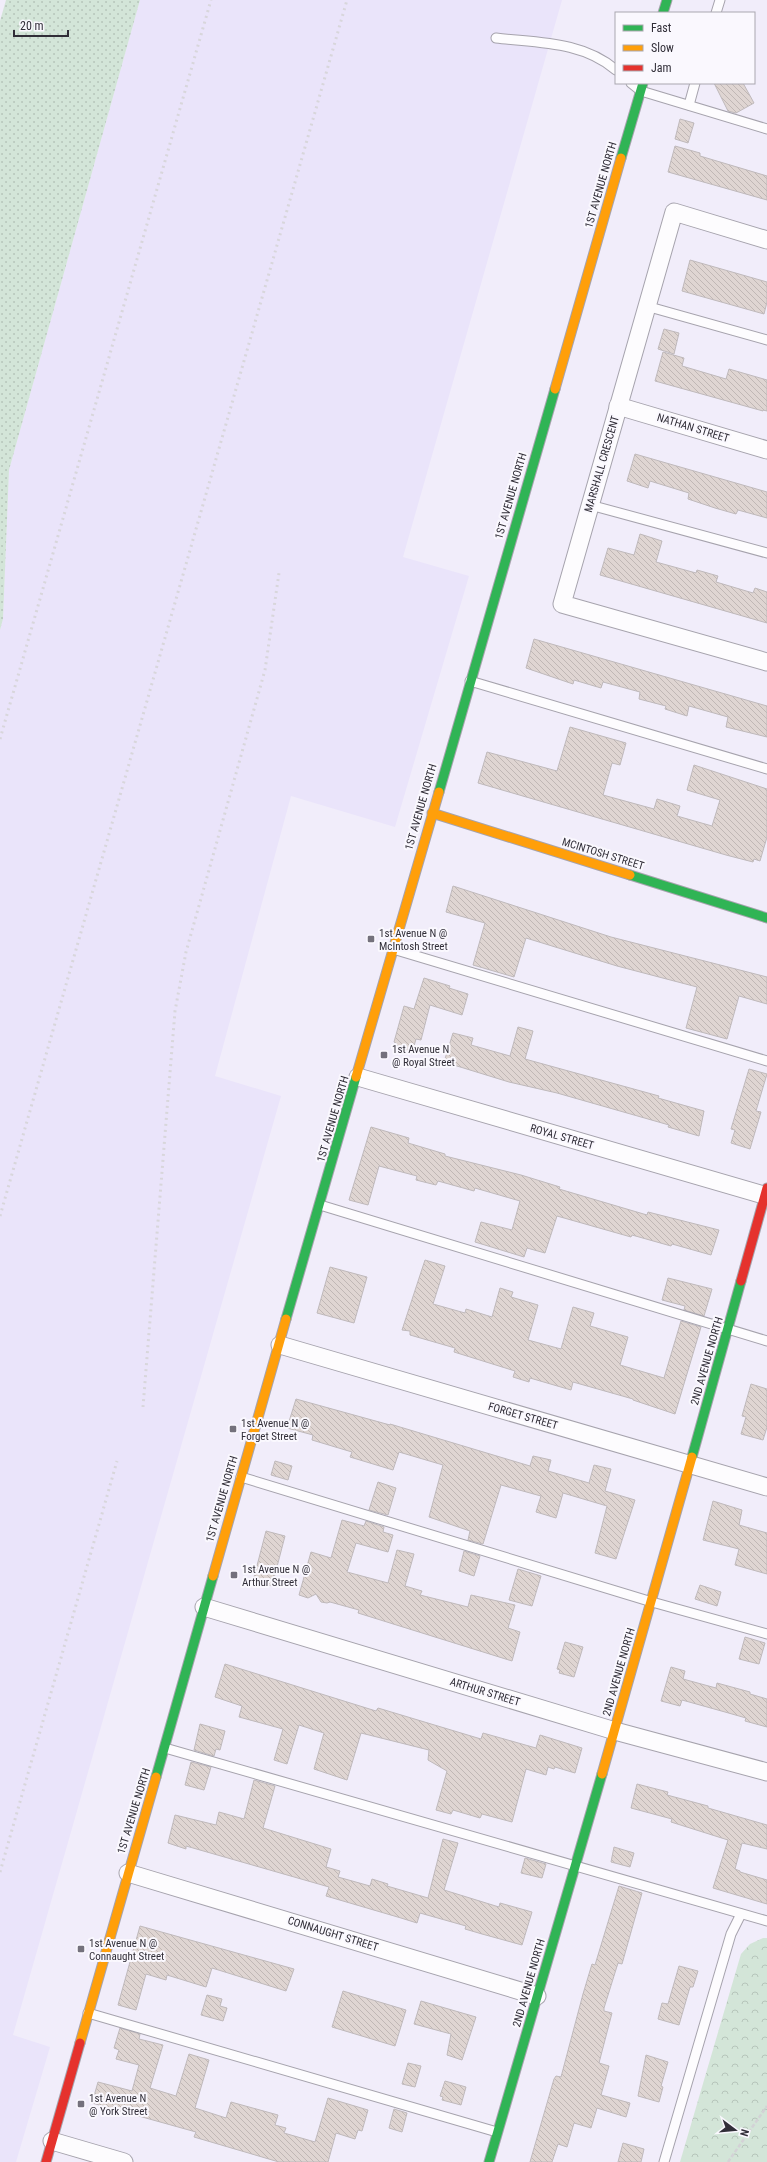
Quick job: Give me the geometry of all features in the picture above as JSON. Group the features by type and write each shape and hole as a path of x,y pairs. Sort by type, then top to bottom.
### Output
{"main road":[{"path":"663,12 667,0"},
{"name":"1ST AVENUE NORTH","path":"46,2162 241,1477 358,1077 432,813 642,87"},
{"name":"MCINTOSH STREET","path":"432,813 767,918"},
{"name":"2ND AVENUE NORTH","path":"488,2162 615,1731 766,1193"}],"street":[{"name":"MARSHALL CRESCENT","path":"767,240 674,212 562,604 767,662"},
{"name":"NATHAN STREET","path":"618,406 767,450"},
{"name":"ROYAL STREET","path":"358,1077 766,1193"},
{"name":"FORGET STREET","path":"280,1345 767,1487"},
{"name":"ARTHUR STREET","path":"204,1607 615,1731 767,1772"},
{"name":"CONNAUGHT STREET","path":"128,1873 537,1996"},
{"path":"52,2141 124,2162"}],"lane":[{"path":"716,12 720,0"},
{"path":"496,38 537,41 574,48 596,57 615,69"},
{"path":"689,105 695,84"},
{"path":"642,87 689,105 767,129"},
{"path":"646,306 767,340"},
{"path":"590,505 767,553"},
{"path":"470,682 767,769"},
{"path":"393,949 767,1062"},
{"path":"320,1205 767,1341"},
{"path":"241,1477 652,1602 767,1634"},
{"path":"165,1748 767,1921"},
{"path":"664,2162 731,1934 741,1914"},
{"path":"88,2013 497,2132"}],"path":[{"path":"728,2162 767,2106"}],"shaded area":[{"path":"140,0 562,0 403,557 469,576 395,827 291,796 215,1076 281,1096 13,2035 50,2047 16,2162 0,2162 0,630 3,619 9,470"}],"green space":[{"path":"6,0 140,0 9,470 3,619 0,630 0,21"},
{"path":"763,1938 767,1938 767,2162 680,2162 741,1954 750,1944"}],"building":[{"path":"714,84 744,84 754,103 736,113 728,111"},
{"path":"680,119 694,123 688,143 675,139"},
{"path":"675,146 700,153 700,156 767,176 767,200 668,172"},
{"path":"690,260 767,282 767,302 764,314 682,291"},
{"path":"664,329 679,333 674,354 658,349"},
{"path":"663,352 684,358 682,366 726,379 729,369 767,380 767,411 655,381"},
{"path":"635,454 767,492 767,518 738,510 736,514 715,508 688,499 689,493 650,481 648,488 627,481"},
{"path":"640,534 662,541 656,562 696,573 697,570 718,576 716,582 753,593 755,588 767,592 767,623 600,575 608,548 634,555"},
{"path":"534,639 767,706 767,737 726,727 728,717 689,706 687,716 665,709 666,706 639,699 640,692 603,682 601,688 574,680 573,684 526,668"},
{"path":"570,727 626,743 620,765 612,763 603,795 654,809 657,799 680,806 677,816 712,826 720,800 687,790 694,765 767,789 767,837 760,861 754,859 753,862 726,855 478,783 487,752 557,771"},
{"path":"453,886 611,937 767,977 767,1004 739,996 727,1039 686,1028 697,987 617,966 526,938 514,977 473,965 485,923 446,912"},
{"path":"424,978 450,986 449,988 468,994 462,1015 430,1005 421,1040 416,1039 412,1053 394,1048 396,1043 394,1042 404,1006 414,1009"},
{"path":"518,1027 533,1031 525,1059 659,1096 658,1098 704,1111 699,1136 668,1127 669,1125 557,1093 509,1082 444,1062 453,1033 473,1038 471,1045 510,1056"},
{"path":"749,1069 767,1074 756,1111 761,1112 750,1149 731,1143 735,1130 731,1129"},
{"path":"371,1127 409,1138 408,1143 445,1154 445,1156 521,1175 560,1187 559,1189 647,1215 648,1212 719,1230 711,1255 632,1235 631,1237 557,1216 545,1253 527,1248 524,1257 475,1242 481,1222 512,1230 520,1201 475,1188 474,1191 438,1181 436,1185 416,1180 417,1176 379,1166 368,1205 349,1200"},
{"path":"425,1260 445,1266 433,1304 465,1313 466,1309 492,1317 500,1288 513,1292 511,1297 538,1305 528,1340 561,1349 573,1307 594,1313 590,1326 628,1337 620,1365 664,1378 681,1321 701,1327 675,1414 633,1399 573,1382 571,1390 530,1378 529,1382 513,1377 515,1371 454,1352 455,1348 410,1335 410,1331 402,1330"},
{"path":"330,1267 367,1277 354,1323 317,1313"},
{"path":"668,1278 712,1289 704,1316 684,1310 685,1306 662,1300"},
{"path":"751,1384 767,1389 767,1427 763,1440 741,1434 746,1417 742,1416"},
{"path":"296,1399 390,1424 530,1466 533,1456 551,1460 548,1471 589,1483 594,1465 611,1469 605,1491 635,1500 616,1559 595,1553 607,1506 563,1493 556,1518 536,1512 541,1496 501,1485 483,1544 468,1540 470,1531 429,1517 443,1465 399,1452 393,1470 350,1457 352,1452 312,1440 313,1435 287,1428"},
{"path":"275,1461 292,1466 288,1480 271,1475"},
{"path":"378,1482 396,1488 388,1515 369,1510"},
{"path":"713,1501 742,1510 739,1525 767,1533 767,1574 735,1565 739,1549 703,1540"},
{"path":"342,1520 364,1526 366,1521 384,1527 383,1532 393,1535 388,1552 356,1543 347,1572 388,1583 397,1550 414,1554 405,1586 422,1591 420,1595 468,1607 471,1595 515,1605 508,1628 520,1632 512,1661 358,1613 359,1610 330,1602 321,1602 316,1594 308,1598 299,1595 311,1552 331,1558"},
{"path":"266,1531 285,1536 272,1586 253,1581"},
{"path":"464,1551 480,1556 474,1576 459,1571"},
{"path":"518,1569 541,1576 532,1606 509,1600"},
{"path":"700,1585 721,1592 717,1606 695,1599"},
{"path":"745,1637 765,1643 759,1664 739,1659"},
{"path":"565,1642 583,1647 574,1677 559,1673 560,1670 557,1669"},
{"path":"225,1664 376,1711 378,1708 481,1739 483,1733 536,1748 540,1735 582,1748 575,1773 555,1767 554,1769 548,1767 546,1775 526,1769 512,1822 482,1814 480,1818 453,1810 451,1814 436,1810 447,1771 428,1760 429,1750 361,1733 347,1780 314,1769 324,1733 299,1725 287,1764 274,1760 283,1729 239,1717 242,1706 215,1697"},
{"path":"671,1667 685,1671 683,1679 716,1688 717,1683 750,1692 750,1694 767,1699 767,1727 745,1721 746,1718 682,1700 680,1706 661,1701"},
{"path":"200,1724 225,1731 220,1750 216,1749 214,1756 194,1750"},
{"path":"191,1762 211,1767 204,1790 185,1785"},
{"path":"254,1780 275,1786 263,1828 331,1849 326,1867 340,1871 338,1877 370,1886 372,1879 388,1884 387,1886 428,1898 443,1839 458,1843 444,1890 499,1907 500,1903 532,1912 522,1945 465,1929 466,1926 420,1913 417,1923 326,1896 329,1887 186,1846 186,1849 168,1843 175,1815 216,1825 219,1812 244,1819"},
{"path":"637,1784 668,1792 667,1795 708,1806 708,1808 767,1825 767,1849 742,1843 735,1869 740,1872 767,1880 767,1904 713,1888 728,1840 671,1822 672,1819 631,1808"},
{"path":"614,1847 634,1853 630,1867 611,1862"},
{"path":"525,1858 546,1864 542,1878 521,1873"},
{"path":"619,1886 642,1893 622,1964 618,1963 604,2008 604,2011 612,2013 599,2063 609,2066 601,2095 630,2103 626,2117 597,2108 591,2128 574,2123 567,2147 558,2144 552,2162 530,2162 554,2079 556,2076 561,2077 592,1964 595,1965"},
{"path":"140,1926 294,1969 286,1991 212,1968 206,1987 167,1975 166,1980 146,1974 136,2010 118,2005"},
{"path":"679,1966 698,1971 693,1987 690,1987 679,2025 658,2019 662,2003 668,2004"},
{"path":"343,1991 406,2010 395,2046 332,2027"},
{"path":"207,1995 222,1999 220,2006 227,2008 223,2021 201,2015"},
{"path":"421,2001 476,2017 462,2060 447,2055 451,2034 414,2024"},
{"path":"120,2028 140,2034 139,2039 163,2045 150,2088 176,2096 189,2054 209,2060 195,2108 226,2118 231,2102 278,2115 275,2125 286,2128 284,2133 315,2142 328,2098 368,2110 362,2131 358,2130 355,2139 336,2133 328,2162 279,2162 194,2137 196,2132 92,2103 98,2082 132,2091 139,2065 116,2059 119,2050 114,2048"},
{"path":"646,2055 668,2062 661,2086 663,2087 659,2102 638,2096"},
{"path":"408,2063 421,2066 415,2087 402,2084"},
{"path":"445,2081 466,2087 461,2105 442,2100 443,2097 440,2096"},
{"path":"394,2109 407,2113 402,2132 389,2128"},
{"path":"623,2143 644,2149 641,2162 618,2162"}],"railway":[{"path":"0,739 211,0"},
{"path":"0,1216 347,0"},
{"path":"143,1407 175,1011 186,952 265,670 279,573"},
{"path":"0,1872 117,1461"}],"traffic: fast":[{"path":"663,12 667,0"},
{"path":"621,158 643,84"},
{"path":"439,792 555,389"},
{"path":"630,875 767,918"},
{"path":"286,1319 356,1077"},
{"path":"692,1457 741,1281"},
{"path":"156,1777 213,1576"},
{"path":"489,2162 602,1774"}],"traffic: slow":[{"path":"555,389 621,158"},
{"path":"356,1077 439,792"},
{"path":"432,813 630,875"},
{"path":"213,1576 286,1319"},
{"path":"602,1774 692,1457"},
{"path":"80,2043 156,1777"}],"traffic: jam":[{"path":"741,1281 767,1188"},
{"path":"46,2162 80,2043"}],"place":[{"name":"1st Avenue N @ McIntosh Street","path":"371,939"},
{"name":"1st Avenue N @ Royal Street","path":"384,1055"},
{"name":"1st Avenue N @ Forget Street","path":"233,1429"},
{"name":"1st Avenue N @ Arthur Street","path":"234,1575"},
{"name":"1st Avenue N @ Connaught Street","path":"81,1949"},
{"name":"1st Avenue N @ York Street","path":"81,2104"}]}
